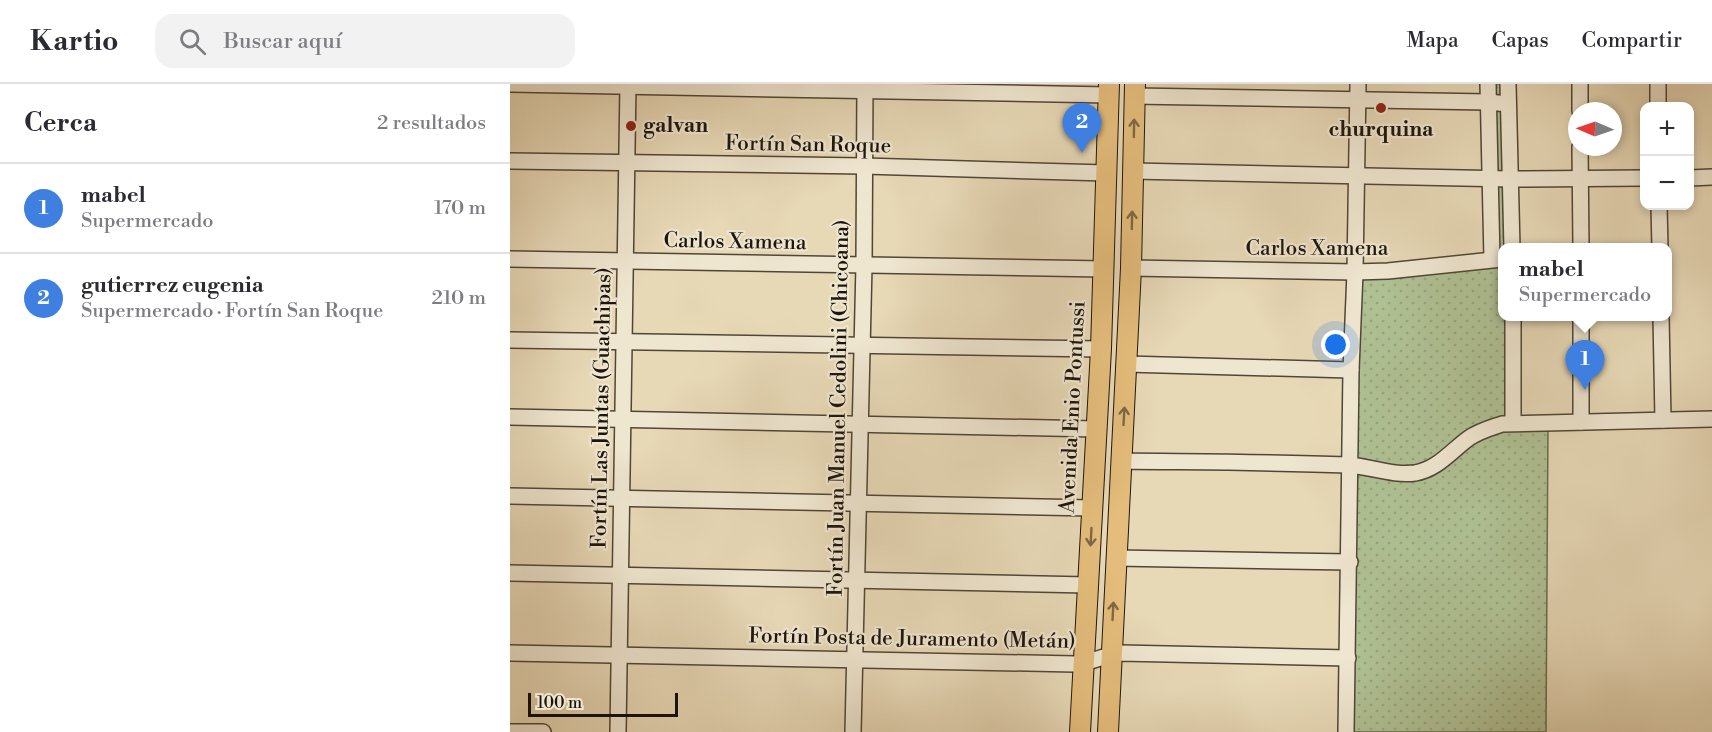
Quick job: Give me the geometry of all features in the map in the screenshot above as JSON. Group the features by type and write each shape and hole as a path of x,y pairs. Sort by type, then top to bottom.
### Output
{"main road":[{"name":"Avenida Enio Pontussi","path":"1080,732 1101,350 1109,89"},
{"path":"1108,732 1131,268 1134,90"}],"street":[{"path":"510,84 1109,89"},
{"path":"1488,84 1489,179 1497,259"},
{"path":"1508,84 1512,243"},
{"path":"1580,84 1580,102"},
{"path":"1658,84 1658,102"},
{"name":"Fortín Las Juntas (Guachipas)","path":"618,732 628,85"},
{"name":"Fortín Juan Manuel Cedolini (Chicoana)","path":"853,732 864,266 865,87"},
{"path":"1134,90 1358,92 1508,104"},
{"path":"1346,732 1358,92"},
{"path":"1581,156 1581,243"},
{"name":"Fortín San Roque","path":"510,161 864,166 1106,173"},
{"path":"1133,171 1489,179 1640,178"},
{"path":"1694,178 1712,177"},
{"path":"1659,210 1660,243"},
{"name":"Carlos Xamena","path":"510,259 1104,269"},
{"name":"Carlos Xamena","path":"1131,268 1355,272 1388,271 1497,259"},
{"path":"1513,321 1514,423"},
{"path":"1581,321 1581,422"},
{"path":"1661,321 1663,420"},
{"path":"510,340 1101,350"},
{"path":"1126,364 1352,370"},
{"path":"510,417 1096,429"},
{"path":"1122,461 1350,466 1406,473 1425,470 1436,465 1468,438 1480,431 1502,424 1712,419"},
{"path":"510,496 1092,508"},
{"path":"1116,558 1350,562"},
{"path":"510,573 1088,585"},
{"name":"Fortín Posta de Juramento (Metán)","path":"510,653 1085,663 1120,653 1348,658"},
{"path":"510,732 543,732"}],"green space":[{"path":"1489,84 1507,84 1510,243 1498,243 1498,321 1512,321 1514,424 1548,424 1546,732 1349,732 1357,274 1492,262"}],"place":[{"name":"churquina","path":"1381,108"},
{"name":"galvan","path":"631,126"},
{"name":"gutierrez eugenia","path":"1082,153"},
{"name":"mabel","path":"1585,390"}]}
